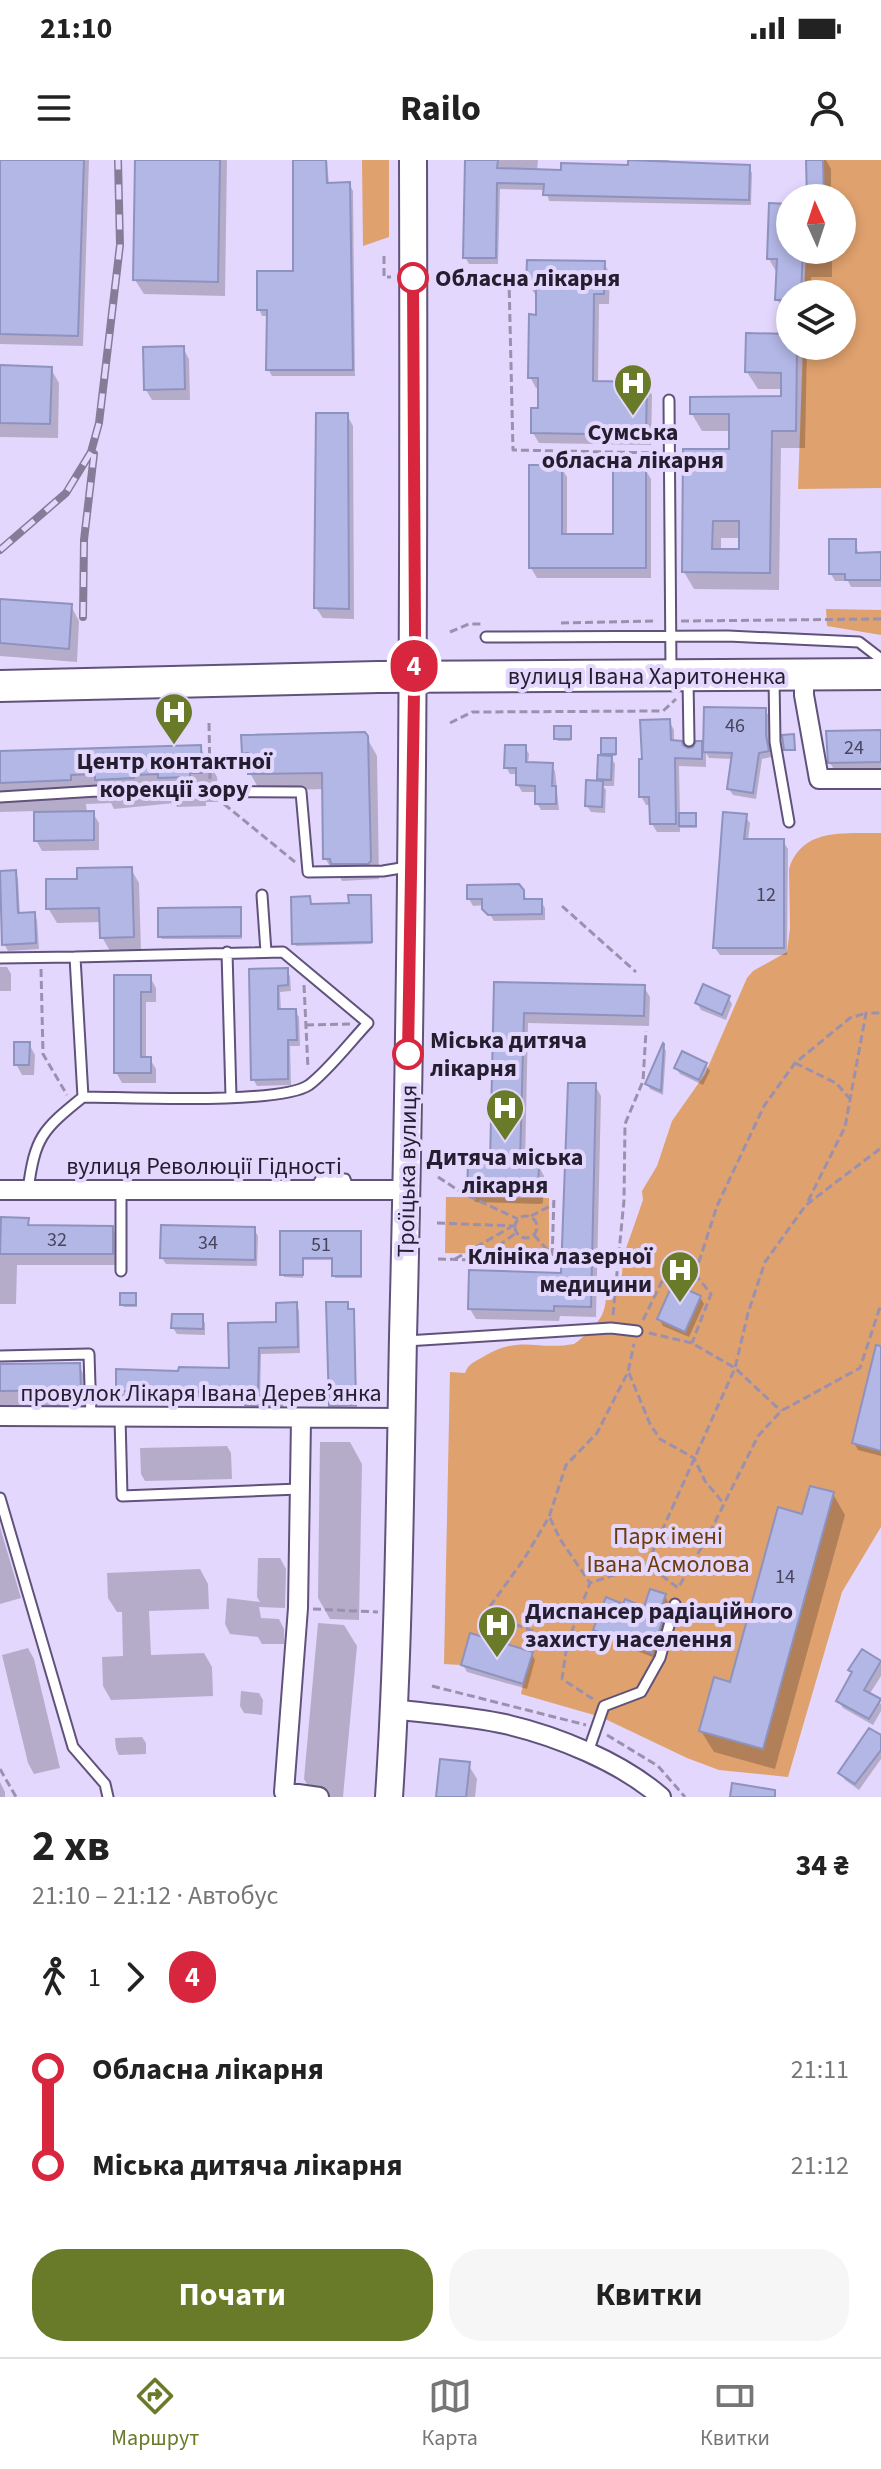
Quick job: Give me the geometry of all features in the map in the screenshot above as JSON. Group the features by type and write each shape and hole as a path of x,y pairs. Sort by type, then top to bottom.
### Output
{"main road":[{"name":"Троїцька вулиця","path":"389,1797 407,1190 414,677 413,160"},
{"name":"вулиця Івана Харитоненка","path":"0,686 414,677 682,683 789,675 881,674"}],"street":[{"path":"789,675 804,695 819,779 881,779"},
{"name":"вулиця Революції Гідності","path":"0,1190 407,1190"},
{"name":"провулок Лікаря Івана Деревʼянка","path":"0,1416 301,1420 402,1418"},
{"path":"301,1420 298,1608 284,1792 319,1797"},
{"path":"394,1709 506,1724 588,1752 641,1780 661,1797"}],"lane":[{"path":"669,400 670,636 682,683 689,741"},
{"path":"486,637 670,636 859,642 881,659"},
{"path":"789,675 775,742 789,822"},
{"path":"0,797 97,791 301,792 308,872 383,871 411,866"},
{"path":"262,895 266,952"},
{"path":"227,952 231,1097"},
{"path":"0,958 283,952 368,1023 309,1085 289,1094 83,1097 51,1123 33,1152 28,1190"},
{"path":"75,957 83,1097"},
{"path":"121,1190 121,1271"},
{"path":"403,1341 611,1328 637,1331"},
{"path":"0,1356 89,1354 91,1417"},
{"path":"120,1417 122,1496 299,1489"},
{"path":"0,1498 73,1747 105,1784 108,1797"},
{"path":"588,1752 604,1706 641,1692 660,1658 675,1604"}],"path":[{"path":"447,279 509,280 513,450 669,453"},
{"path":"450,723 472,712 663,711 678,697 682,683"},
{"path":"209,723 210,793 308,872"},
{"path":"562,906 636,972"},
{"path":"41,958 43,1054 73,1105"},
{"path":"304,967 309,1085"},
{"path":"590,1583 647,1564 735,1368 748,1313 765,1262 806,1205 845,1127 866,1013"},
{"path":"695,1274 717,1206 764,1106 795,1063 850,1018 881,1013"},
{"path":"611,1328 624,1200 625,1124 643,1081 646,1031"},
{"path":"795,1063 836,1083 851,1100"},
{"path":"806,1205 881,1148"},
{"path":"438,1177 464,1194 518,1219"},
{"path":"438,1259 552,1262 554,1196"},
{"path":"531,1216 536,1221 537,1229 534,1235 522,1238 516,1233 518,1219 554,1204"},
{"path":"437,1223 515,1226"},
{"path":"455,1259 515,1226"},
{"path":"479,1260 516,1233"},
{"path":"534,1235 552,1255"},
{"path":"567,1644 485,1613 524,1559 549,1517 566,1465 597,1433 628,1372 637,1331 668,1269 695,1274 711,1294 692,1343"},
{"path":"647,1564 678,1588 758,1436 781,1411 860,1368 881,1304"},
{"path":"637,1331 692,1343 735,1368 781,1411"},
{"path":"628,1372 650,1424 660,1439 694,1458 705,1481 724,1504"},
{"path":"549,1517 590,1583"},
{"path":"590,1583 567,1644 562,1679 604,1706"},
{"path":"298,1608 378,1612"},
{"path":"432,1686 572,1719 596,1728 658,1766 685,1797"},
{"path":"0,1769 16,1797"}],"green space":[{"path":"362,160 389,160 389,237 363,246"},
{"path":"806,160 881,160 881,488 798,489 803,360 856,360 856,280 805,280 805,264 856,264 856,184 807,184"},
{"path":"826,609 881,610 881,635 827,626"},
{"name":"Парк імені Івана Асмолова","path":"881,833 881,1527 842,1592 788,1777 719,1770 601,1717 521,1694 523,1684 461,1665 444,1664 450,1372 465,1373 474,1362 508,1346 574,1344 597,1323 608,1289 622,1275 623,1257 643,1200 642,1191 657,1166 672,1121 705,1074 747,978 753,971 787,952 790,928 789,869 795,855 814,839 839,834"},
{"path":"446,1197 549,1198 549,1255 445,1253"}],"building":[{"path":"0,160 84,160 78,336 0,334"},
{"path":"135,160 220,160 218,282 133,280"},
{"path":"293,160 326,160 327,183 350,182 353,370 266,370 267,310 257,310 257,271 293,271"},
{"path":"465,160 498,160 497,168 561,170 561,163 628,165 628,160 750,165 749,200 543,195 544,184 497,183 496,258 463,258"},
{"path":"806,160 823,160 824,184 807,184"},
{"path":"769,203 776,203 776,259 767,259"},
{"path":"527,260 605,261 604,294 594,294 593,381 647,382 646,435 531,433 531,408 538,408 538,378 528,378 529,314 536,315 536,284 526,284"},
{"path":"777,264 802,264 802,280 776,280 775,300"},
{"path":"746,333 776,334 776,360 797,360 796,431 772,431 770,573 682,572 683,449 729,449 729,414 690,414 690,397 781,396 781,373 745,372","holes":["713,521 739,521 739,549 712,549"]},
{"path":"184,346 185,389 144,390 143,347"},
{"path":"0,365 52,367 50,424 0,423"},
{"path":"316,413 348,413 349,609 314,608"},
{"path":"529,465 562,465 562,534 613,534 613,467 646,467 646,568 529,568"},
{"path":"829,539 856,539 856,553 881,552 881,580 845,580 845,574 829,574"},
{"path":"0,599 72,604 69,649 0,643"},
{"path":"704,707 766,708 769,751 759,753 753,793 727,789 732,753 703,752"},
{"path":"670,719 671,740 682,741 688,748 693,747 696,741 702,741 702,759 675,758 676,824 650,824 649,797 639,797 639,759 642,759 640,720"},
{"path":"554,726 571,726 571,739 554,739"},
{"path":"881,730 881,762 828,763 826,731"},
{"path":"365,732 368,736 371,861 368,864 331,864 330,859 323,859 322,773 248,774 248,753 242,754 241,735"},
{"path":"794,734 795,750 784,750 782,735"},
{"path":"601,738 616,738 616,754 601,754"},
{"path":"201,745 202,773 190,773 190,777 158,778 158,774 95,780 95,774 71,775 71,780 0,783 0,751"},
{"path":"505,745 526,745 526,762 553,763 552,786 556,786 556,804 535,804 535,786 516,785 516,768 504,768"},
{"path":"598,755 612,756 611,780 597,779"},
{"path":"586,780 603,781 602,807 585,806"},
{"path":"94,811 94,840 34,841 34,812"},
{"path":"723,812 747,814 744,839 784,839 784,948 713,948"},
{"path":"679,813 696,813 696,826 679,826"},
{"path":"132,867 134,937 100,938 99,908 46,909 46,879 77,879 77,868"},
{"path":"16,870 18,913 35,912 36,943 2,945 0,871"},
{"path":"519,884 524,890 524,899 542,899 542,914 488,915 482,909 482,899 467,899 467,885"},
{"path":"348,895 371,895 372,942 292,944 291,897 310,896 311,904 349,903"},
{"path":"241,907 241,936 158,937 158,908"},
{"path":"288,968 288,985 278,986 278,1009 296,1009 297,1040 288,1040 288,1079 251,1080 249,969"},
{"path":"114,975 151,975 151,992 141,992 141,1057 151,1057 151,1073 114,1073"},
{"path":"494,982 645,985 644,1016 524,1013 520,1163 539,1163 538,1193 533,1194 467,1192 468,1163 490,1164"},
{"path":"703,984 730,996 722,1015 695,1003"},
{"path":"14,1042 30,1042 29,1065 14,1065"},
{"path":"664,1044 661,1091 645,1084"},
{"path":"682,1051 707,1063 699,1080 674,1068"},
{"path":"568,1083 596,1083 591,1307 554,1306 554,1311 468,1309 469,1270 561,1273"},
{"path":"1,1217 29,1218 28,1225 113,1226 113,1254 0,1254"},
{"path":"161,1225 255,1227 255,1260 160,1258"},
{"path":"280,1231 361,1231 361,1276 332,1276 332,1258 303,1258 303,1275 280,1275"},
{"name":"Клініка лазерної медицини","path":"673,1283 701,1296 685,1332 657,1319"},
{"path":"120,1293 136,1293 136,1305 120,1305"},
{"path":"297,1302 298,1347 259,1348 258,1396 282,1396 282,1405 245,1405 245,1392 116,1391 116,1369 178,1371 179,1367 229,1368 228,1323 276,1322 276,1303"},
{"path":"326,1302 348,1302 348,1309 354,1309 356,1405 329,1406"},
{"path":"172,1314 203,1314 203,1329 171,1328"},
{"path":"876,1345 881,1346 881,1451 852,1443"},
{"path":"80,1363 81,1390 0,1391 0,1364"},
{"path":"810,1486 834,1492 763,1749 699,1731 714,1677 730,1682 778,1507 802,1514"},
{"path":"650,1589 666,1594 658,1617 663,1619 652,1653 593,1630 606,1597 623,1604 625,1599 644,1607"},
{"name":"Диспансер радіаційного захисту населення","path":"470,1633 533,1652 523,1684 461,1665"},
{"path":"862,1649 881,1661 864,1690 881,1699 869,1719 836,1701 852,1672 848,1670"},
{"path":"869,1728 881,1735 881,1750 855,1784 838,1773"},
{"path":"440,1759 470,1762 466,1797 436,1797"},
{"path":"732,1783 775,1790 775,1797 730,1797"}],"railway":[{"path":"0,550 66,493 91,452 99,423 120,245 118,160"},
{"path":"83,617 84,540 94,454"}],"bus line":[{"name":"4","path":"408,1054 415,633 413,278"}],"place":[{"name":"Обласна лікарня","path":"413,278"},
{"name":"Сумська обласна лікарня","path":"633,417"},
{"name":"Центр контактної корекції зору","path":"174,746"},
{"name":"Міська дитяча лікарня","path":"408,1054"},
{"name":"Дитяча міська лікарня","path":"505,1142"},
{"name":"Клініка лазерної медицини","path":"680,1304"},
{"name":"Диспансер радіаційного захисту населення","path":"497,1659"}]}
